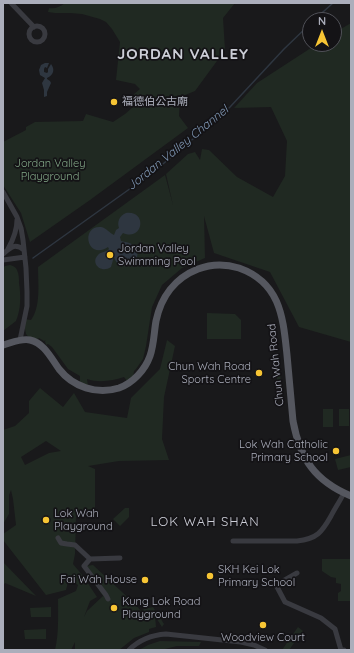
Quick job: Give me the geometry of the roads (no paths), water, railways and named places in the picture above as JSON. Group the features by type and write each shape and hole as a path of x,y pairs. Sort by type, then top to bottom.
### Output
{"main road":[{"name":"Chun Wah Road","path":"3,345 29,339 38,343 47,351 65,375 79,385 90,389 105,391 118,388 134,379 147,362 160,306 167,292 178,281 190,272 208,266 228,266 244,270 258,278 267,287 274,296 280,311 284,326 293,422 296,437 302,453 311,467 323,480 331,486 351,496"}],"street":[{"path":"11,3 34,27"},
{"path":"3,192 18,217 25,257 27,286 26,306 20,340"},
{"path":"3,254 8,249 14,236 18,217"},
{"path":"8,249 18,246 24,250"},
{"path":"3,260 25,257"},
{"path":"233,541 297,541 310,538 324,528 344,493"},
{"path":"58,538 61,543 76,545 90,559 120,558"},
{"path":"90,559 84,566 108,599"},
{"path":"297,573 276,585 285,602 326,621 335,629 341,650 344,650"},
{"path":"129,650 146,638 156,635 171,634 240,642 254,645 265,650"}],"waterway":[{"name":"Jordan Valley Channel","path":"323,12 333,3"},
{"name":"Jordan Valley Channel","path":"33,258 152,173 217,119 302,32"}],"place":[{"name":"福德伯公古廟","path":"114,102"},
{"name":"Jordan Valley Swimming Pool","path":"110,255"},
{"name":"Chun Wah Road Sports Centre","path":"259,373"},
{"name":"Lok Wah Catholic Primary School","path":"336,451"},
{"name":"Lok Wah Playground","path":"46,520"},
{"name":"SKH Kei Lok Primary School","path":"210,576"},
{"name":"Fai Wah House","path":"145,580"},
{"name":"Kung Lok Road Playground","path":"114,608"},
{"name":"Woodview Court","path":"263,625"}],"district":[{"name":"JORDAN VALLEY","path":"183,54"},
{"name":"LOK WAH SHAN","path":"205,522"}],"park label":[{"name":"Jordan Valley Playground","path":"50,170"}]}
